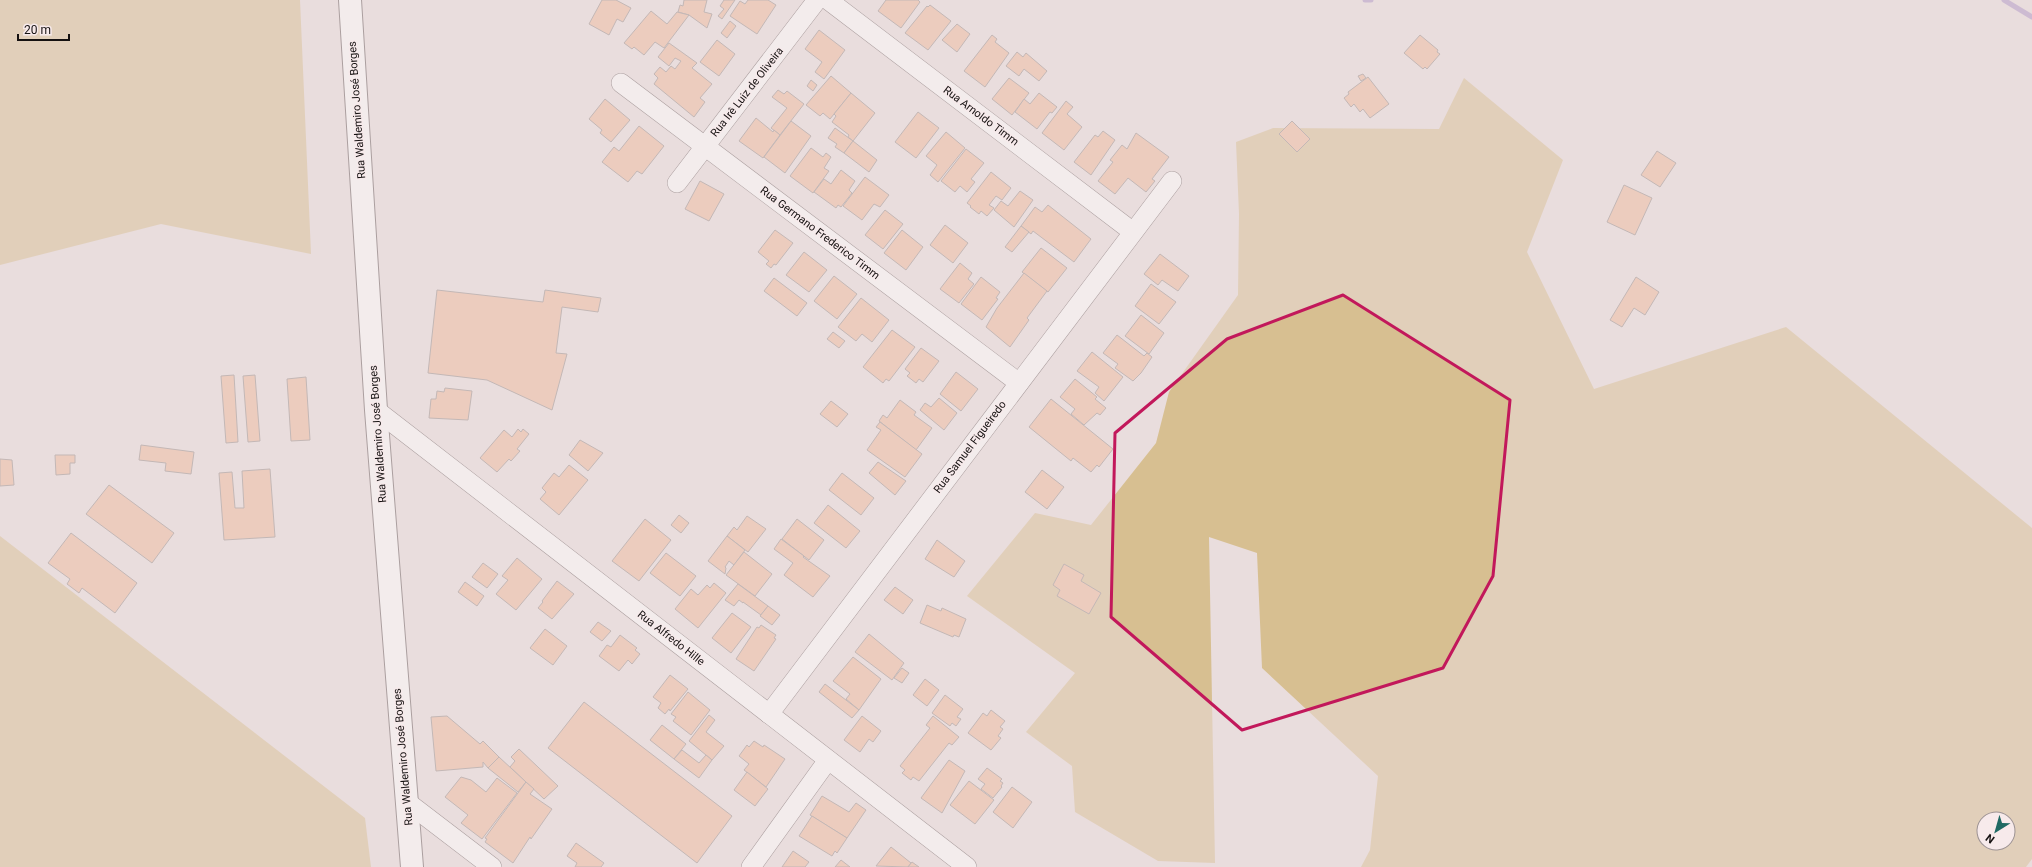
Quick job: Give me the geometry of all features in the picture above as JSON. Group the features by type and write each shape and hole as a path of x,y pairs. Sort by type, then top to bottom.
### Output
{"main road":[{"name":"Rua Waldemiro José Borges","path":"350,0 376,410 412,867"}],"street":[{"name":"Rua Irê Luiz de Oliveira","path":"676,183 818,0"},
{"name":"Rua Arnoldo Timm","path":"828,0 1133,232"},
{"name":"Rua Germano Frederico Timm","path":"621,84 1019,383"},
{"name":"Rua Samuel Figueiredo","path":"769,714 1172,181"},
{"name":"Rua Alfredo Hille","path":"376,410 967,867"},
{"path":"751,867 828,760"},
{"path":"407,802 492,867"}],"highlighted area":[{"path":"1343,295 1510,400 1493,576 1443,668 1242,730 1111,617 1115,433 1227,339"}],"shaded area":[{"path":"0,0 300,0 311,254 161,224 0,265"},
{"path":"1464,78 1563,160 1527,252 1594,389 1786,327 2032,528 2032,859 2026,867 1361,867 1370,850 1378,776 1262,668 1257,553 1209,537 1215,863 1158,861 1075,812 1072,766 1026,732 1075,673 967,596 1035,513 1091,525 1156,443 1169,392 1238,295 1239,214 1236,142 1273,128 1439,129"},
{"path":"0,536 365,818 371,867 0,867"}],"building":[{"path":"602,0 616,0 631,8 623,22 617,19 609,35 589,24"},
{"path":"684,0 707,0 704,12 712,14 707,28 689,15 678,12 680,5 683,6"},
{"path":"724,0 735,0 722,19 718,16 724,9 720,6"},
{"path":"748,0 768,0 776,5 757,34 730,16 740,1 745,4"},
{"path":"886,0 918,0 920,2 901,28 878,11"},
{"path":"930,5 951,21 928,50 905,33 927,6 928,7"},
{"path":"651,11 667,24 677,12 689,15 664,48 655,42 644,55 634,47 632,49 624,43"},
{"path":"730,21 736,26 727,38 721,33"},
{"path":"957,24 970,34 957,52 942,40"},
{"path":"819,30 845,50 824,79 815,72 822,62 805,49"},
{"path":"992,35 997,39 995,42 1009,53 985,87 964,71"},
{"path":"1420,35 1438,50 1437,52 1440,54 1427,69 1425,67 1423,69 1404,53"},
{"path":"717,40 735,54 719,76 700,62"},
{"path":"669,43 697,63 692,68 712,84 700,98 705,102 694,117 654,84 658,78 654,74 660,67 666,72 671,66 675,69 681,61 675,58 669,66 658,57"},
{"path":"1017,52 1023,57 1026,53 1047,71 1039,81 1024,69 1019,76 1006,66"},
{"path":"1363,74 1366,78 1361,81 1358,76"},
{"path":"831,76 851,93 830,119 823,113 820,116 806,105"},
{"path":"1368,77 1389,104 1370,118 1363,109 1360,112 1354,104 1351,107 1344,98 1349,94 1348,92"},
{"path":"1009,78 1029,93 1012,115 992,99"},
{"path":"811,80 817,85 813,91 807,86"},
{"path":"778,90 784,94 787,91 804,104 780,135 771,128 787,108 772,97"},
{"path":"851,93 875,113 853,141 848,137 849,135 832,122 836,116 834,114"},
{"path":"1039,93 1057,107 1052,113 1050,112 1037,129 1015,112 1024,99 1030,104"},
{"path":"605,99 630,120 611,142 600,133 602,130 589,119"},
{"path":"1066,101 1073,107 1067,114 1082,127 1064,150 1042,133"},
{"path":"918,112 939,128 916,158 895,142"},
{"path":"756,118 773,132 774,130 780,135 763,158 739,141"},
{"path":"791,121 811,136 785,173 764,157"},
{"path":"1292,121 1310,139 1297,152 1279,134"},
{"path":"639,126 664,146 642,174 637,171 628,182 602,162 614,147 619,151"},
{"path":"835,128 853,141 844,153 835,147 837,144 828,138"},
{"path":"1103,131 1115,140 1091,175 1074,162 1095,135 1098,137"},
{"path":"946,132 965,148 938,182 930,175 937,165 926,156"},
{"path":"1136,133 1169,157 1152,179 1155,181 1146,192 1128,178 1115,194 1098,181 1113,162 1110,160 1122,145 1127,149"},
{"path":"853,141 877,160 869,172 844,153"},
{"path":"811,148 823,157 826,153 831,157 824,168 829,171 813,193 790,176"},
{"path":"966,149 984,163 971,179 975,182 967,192 960,186 955,192 941,181"},
{"path":"1657,151 1676,163 1660,187 1641,175"},
{"path":"841,170 855,181 849,190 852,193 841,207 838,205 836,208 814,192 824,179 831,184"},
{"path":"991,172 1011,188 1002,200 996,196 989,205 994,208 987,216 981,211 979,214 967,203"},
{"path":"865,177 889,195 880,207 874,204 862,220 843,206"},
{"path":"700,181 724,194 709,221 685,209"},
{"path":"1624,185 1652,198 1635,235 1607,222"},
{"path":"1020,191 1033,200 1014,227 994,210 1001,201 1008,206"},
{"path":"1048,205 1091,239 1074,262 1033,231 1031,234 1021,226 1035,207 1042,212"},
{"path":"885,210 903,224 883,249 865,235"},
{"path":"945,225 968,243 953,263 930,245"},
{"path":"1021,226 1029,232 1012,252 1005,247"},
{"path":"775,230 793,243 776,265 774,264 771,268 766,264 769,261 758,252"},
{"path":"902,230 923,247 906,270 884,253"},
{"path":"1041,248 1067,268 1048,292 1022,272"},
{"path":"804,252 827,270 809,292 786,275"},
{"path":"1160,254 1189,276 1178,291 1162,280 1158,285 1144,274"},
{"path":"960,263 972,273 968,279 974,284 959,303 940,289"},
{"path":"1024,273 1047,291 1027,318 1029,320 1010,347 986,327 997,308"},
{"path":"834,276 857,294 837,319 814,301"},
{"path":"981,277 1000,292 996,298 998,299 982,320 961,304"},
{"path":"1636,277 1659,292 1645,315 1634,308 1622,327 1610,320"},
{"path":"774,278 807,303 797,316 764,291"},
{"path":"1151,284 1176,302 1159,324 1135,306"},
{"path":"437,290 543,302 545,290 601,298 598,312 562,307 556,353 567,354 552,410 487,380 428,373"},
{"path":"861,298 889,320 872,342 862,334 856,341 838,327"},
{"path":"1141,315 1164,333 1149,354 1125,336"},
{"path":"892,330 915,347 889,381 886,379 883,383 863,367"},
{"path":"833,332 845,341 839,348 827,339"},
{"path":"1117,335 1144,356 1147,353 1152,357 1141,373 1133,381 1115,368 1118,364 1103,353"},
{"path":"921,348 939,361 923,382 919,379 916,383 907,376 910,373 905,369"},
{"path":"1092,352 1123,377 1104,401 1095,393 1099,387 1077,371"},
{"path":"956,372 978,389 961,411 940,394"},
{"path":"234,375 238,442 226,443 221,376"},
{"path":"255,375 260,441 248,442 243,376"},
{"path":"306,377 310,440 291,441 287,379"},
{"path":"1075,379 1097,397 1095,399 1106,408 1100,415 1097,413 1084,425 1071,414 1075,409 1060,397"},
{"path":"445,388 472,391 468,420 429,418 431,399 436,399 437,391 444,392"},
{"path":"939,398 957,413 944,430 920,410 925,403 931,407"},
{"path":"1051,399 1113,449 1099,467 1097,465 1091,472 1073,458 1071,461 1029,427"},
{"path":"900,400 916,412 914,415 932,428 916,450 879,421 883,415 887,418"},
{"path":"831,401 848,414 837,427 820,414"},
{"path":"880,422 922,454 905,477 867,450 881,430 876,427"},
{"path":"518,429 521,432 523,429 529,434 517,449 520,451 511,461 509,459 497,472 480,458 504,430 512,437"},
{"path":"580,440 603,453 588,471 569,455"},
{"path":"141,445 194,452 191,474 165,471 166,463 139,460"},
{"path":"55,455 75,455 75,463 70,463 70,474 56,475"},
{"path":"0,459 12,460 14,485 0,486"},
{"path":"878,462 906,481 895,495 869,473"},
{"path":"569,465 588,480 559,515 540,499 546,492 542,488 554,473 559,477"},
{"path":"270,469 275,537 224,540 219,473 232,472 235,508 244,508 242,471"},
{"path":"1042,470 1064,487 1047,509 1025,492"},
{"path":"842,473 874,498 861,515 829,490"},
{"path":"109,485 174,533 152,563 86,514"},
{"path":"828,505 860,531 846,548 814,523"},
{"path":"679,515 689,523 681,533 671,525"},
{"path":"747,516 766,529 748,552 727,536 734,527 737,530"},
{"path":"645,519 671,540 639,581 612,561"},
{"path":"797,519 824,540 809,560 782,539"},
{"path":"71,533 137,583 115,613 82,588 79,593 67,584 70,579 48,563"},
{"path":"727,536 745,550 734,565 729,561 725,567 725,574 708,561"},
{"path":"781,539 830,576 813,597 784,575 793,563 774,549"},
{"path":"937,540 965,561 954,577 925,559"},
{"path":"744,552 772,574 755,596 726,575"},
{"path":"666,553 696,576 680,596 650,573"},
{"path":"517,558 542,579 516,610 496,594 508,580 502,576"},
{"path":"483,563 498,574 487,588 472,577"},
{"path":"1064,564 1084,575 1081,581 1101,593 1089,614 1057,596 1060,590 1053,585"},
{"path":"557,581 574,594 552,619 538,608"},
{"path":"465,582 484,596 477,606 458,592"},
{"path":"714,583 726,593 698,628 675,609 691,589 698,595 707,585 710,588"},
{"path":"738,584 768,606 761,615 739,600 734,606 725,600"},
{"path":"895,587 913,600 903,614 884,600"},
{"path":"927,605 941,611 942,608 966,619 959,637 954,635 953,637 920,623"},
{"path":"768,606 780,615 772,625 760,616"},
{"path":"732,613 751,627 731,653 712,638"},
{"path":"598,622 611,631 602,641 590,632"},
{"path":"761,625 776,635 774,638 776,639 754,671 736,659 757,627 759,628"},
{"path":"545,629 567,646 553,665 530,648"},
{"path":"869,634 904,663 892,680 855,652"},
{"path":"620,635 637,648 635,650 640,654 632,664 628,660 619,671 599,656 607,645 611,647"},
{"path":"853,657 881,679 859,710 846,699 850,694 833,681"},
{"path":"902,668 909,673 902,683 894,678"},
{"path":"670,675 688,689 670,711 669,709 665,714 658,708 661,703 653,697"},
{"path":"925,679 939,690 927,706 913,695"},
{"path":"825,684 859,710 852,718 819,692"},
{"path":"688,692 710,710 691,735 673,721 676,717 671,714"},
{"path":"945,695 963,709 957,717 961,719 956,726 952,723 950,726 932,713"},
{"path":"584,702 732,816 697,863 548,748"},
{"path":"991,710 1005,721 1000,727 1003,729 998,736 1001,738 991,750 968,733 983,713 987,716"},
{"path":"709,715 715,720 706,732 724,746 712,760 689,741"},
{"path":"447,716 480,744 483,741 499,757 488,768 483,762 483,767 436,771 431,717"},
{"path":"862,716 881,731 873,742 869,739 860,752 844,740"},
{"path":"933,716 959,737 952,745 949,743 919,781 913,777 911,780 902,773 905,770 900,766 930,728 926,725"},
{"path":"662,725 686,744 674,759 650,740"},
{"path":"754,741 763,747 764,745 785,759 766,787 744,770 749,764 739,756 747,745 749,747"},
{"path":"519,749 558,786 544,799 510,767 515,761 511,757"},
{"path":"682,750 699,763 706,755 712,760 699,778 674,759"},
{"path":"499,757 526,782 518,792 488,768"},
{"path":"949,760 965,771 942,813 921,798"},
{"path":"987,768 1002,779 1000,781 1003,783 1001,786 1002,787 993,798 981,789 985,784 978,779"},
{"path":"747,772 768,789 755,806 734,790"},
{"path":"461,777 471,780 486,792 497,778 517,793 482,839 461,823 468,815 445,797"},
{"path":"969,781 994,800 975,824 950,805"},
{"path":"526,782 534,789 530,794 552,809 531,839 530,837 513,863 485,842 487,839 485,838"},
{"path":"1012,787 1032,802 1013,828 993,812"},
{"path":"822,796 849,812 856,803 866,810 847,838 810,815"},
{"path":"812,816 847,838 837,853 835,851 832,856 799,836"},
{"path":"576,843 604,863 601,867 575,867 577,863 567,856"},
{"path":"891,847 911,863 908,867 876,866"},
{"path":"793,851 809,862 805,867 782,867"},
{"path":"841,860 850,867 835,867"},
{"path":"912,862 919,867 908,867"}],"waterway":[{"path":"1365,0 1371,0"},
{"path":"2004,0 2032,17"}]}
